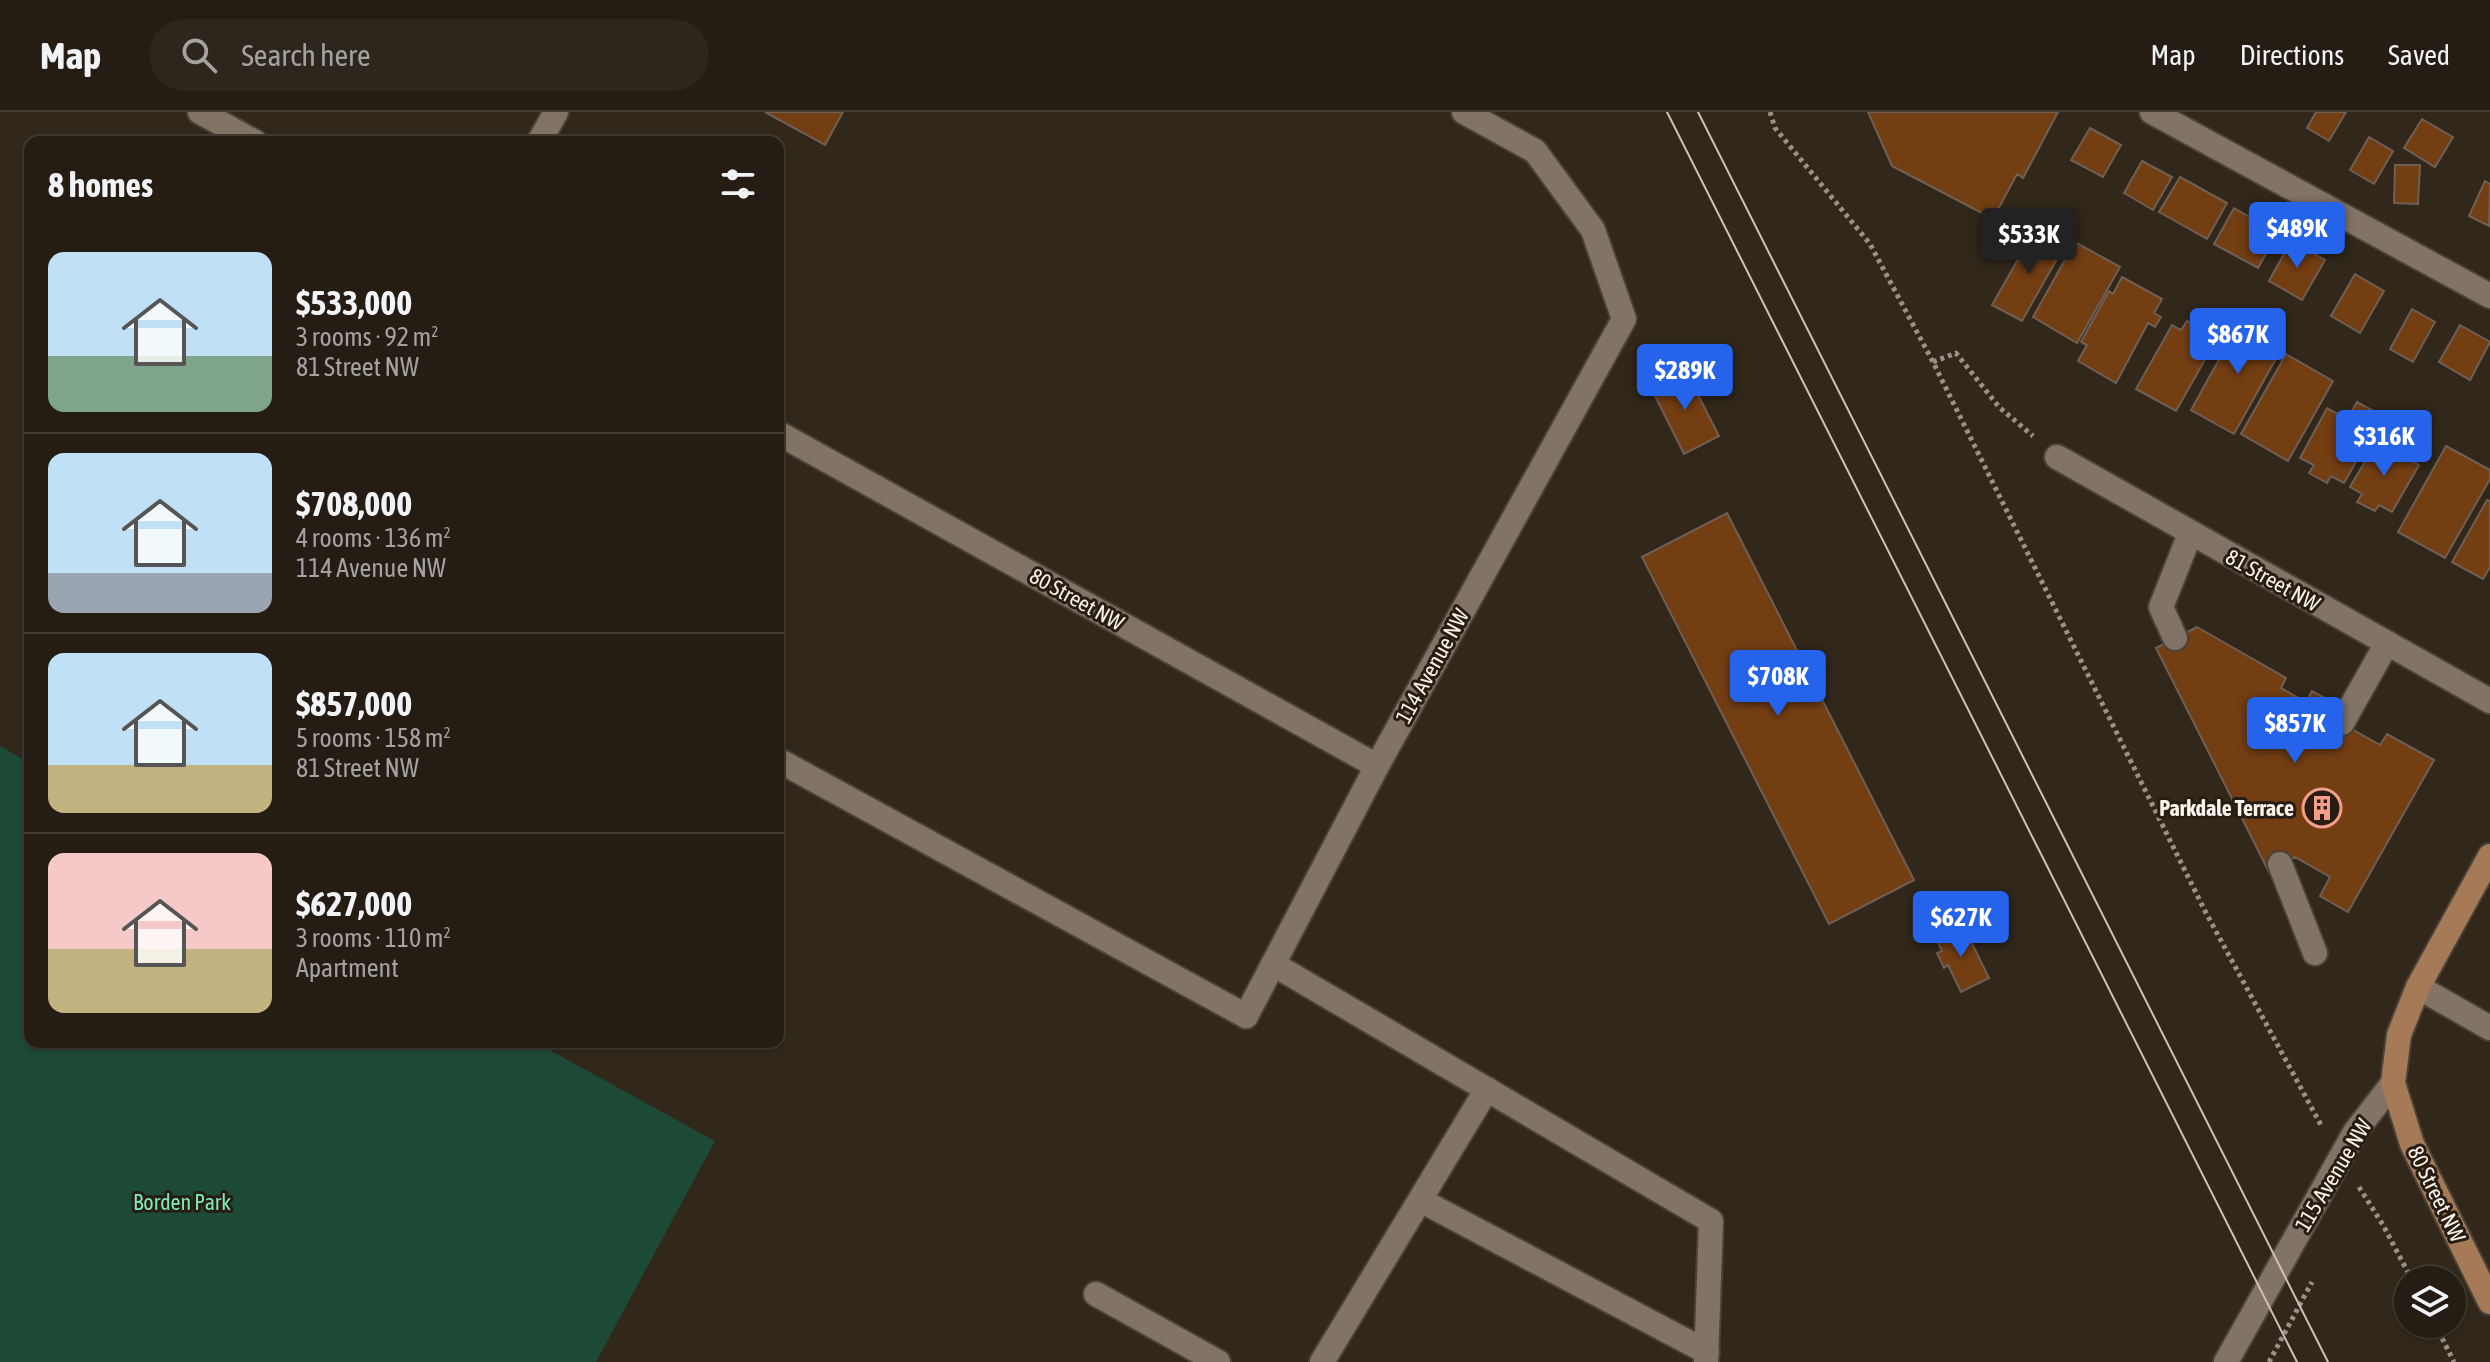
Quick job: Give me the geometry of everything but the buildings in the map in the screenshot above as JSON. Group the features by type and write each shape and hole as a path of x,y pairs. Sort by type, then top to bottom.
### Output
{"street":[{"path":"542,136 556,112"},
{"name":"114 Avenue NW","path":"784,763 1246,1016 1377,766 1624,319 1593,230 1535,151 1464,112"},
{"path":"2152,112 2490,296"},
{"path":"210,114 245,136"},
{"name":"80 Street NW","path":"784,436 1377,766"},
{"name":"81 Street NW","path":"2057,457 2490,701"},
{"path":"2175,638 2161,607 2190,534"},
{"path":"2342,723 2387,643"},
{"path":"2393,1083 2399,1035 2418,987 2490,856"},
{"path":"2280,864 2315,953"},
{"path":"1273,964 1711,1221 1707,1357 1420,1200"},
{"path":"2418,987 2490,1028"},
{"name":"80 Street NW","path":"2393,1083 2412,1144 2490,1302"},
{"name":"115 Avenue NW","path":"2226,1362 2355,1132 2393,1083"},
{"path":"1322,1362 1487,1089"},
{"path":"1096,1294 1218,1362"}],"path":[{"path":"1770,112 1775,128 1870,244 1933,362 2205,911 2321,1126"},
{"path":"1933,362 1956,353 1999,407 2057,457"},
{"path":"2383,1225 2405,1266"},
{"path":"2442,1338 2454,1362"}],"green space":[{"name":"Borden Park","path":"0,746 24,760 24,1048 546,1048 715,1141 596,1362 0,1362"}],"tram line":[{"path":"1667,112 2297,1362"},
{"path":"1698,112 2328,1362"}],"place":[{"name":"Parkdale Terrace","path":"2322,808"}]}
